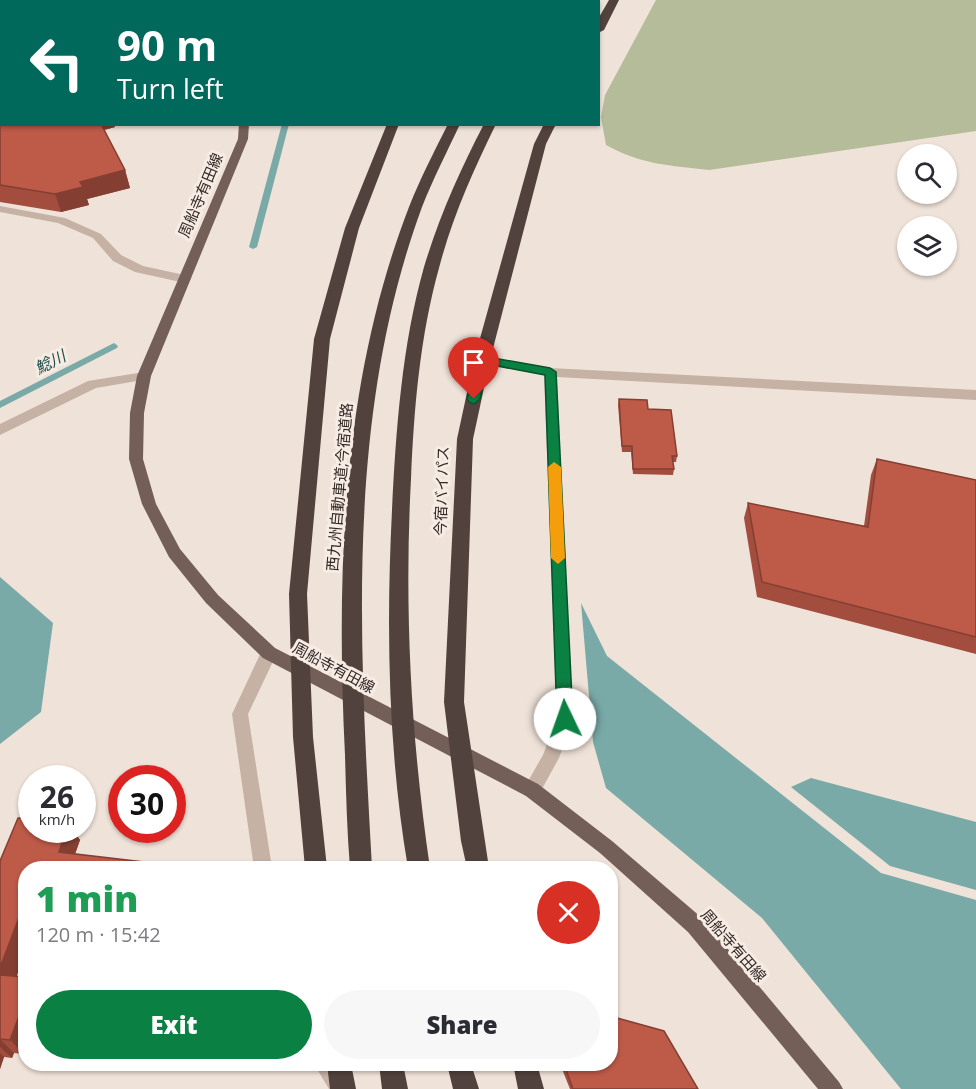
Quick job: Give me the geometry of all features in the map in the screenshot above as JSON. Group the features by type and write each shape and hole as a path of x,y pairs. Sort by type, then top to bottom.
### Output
{"highway":[{"path":"600,26 614,0"},
{"path":"315,861 303,737 298,594 322,339 352,228 392,126"},
{"name":"西九州自動車道;今宿道路","path":"361,861 351,605 358,492 371,383 391,287 412,218 453,126"},
{"path":"418,861 406,763 399,634 400,494 410,387 426,289 448,220 474,154 489,126"},
{"name":"今宿バイパス","path":"476,861 454,702 465,439 482,360 540,144 549,126"},
{"path":"340,1071 342,1089"},
{"path":"392,1071 395,1089"},
{"path":"461,1071 466,1089"},
{"path":"527,1071 531,1089"}],"main road":[{"name":"周船寺有田線","path":"244,126 243,139 144,376 136,413 136,459 149,504 174,553 212,598 269,653 532,790 606,847 695,925 832,1089"}],"street":[{"path":"0,209 61,220 97,236 117,258 139,269 185,279"},
{"path":"482,360 550,372 976,395"},
{"path":"532,790 550,758 565,719 550,372"},
{"path":"0,430 93,384 144,376"},
{"path":"262,861 240,714 269,653"},
{"path":"329,1071 342,1089"}],"green space":[{"path":"656,0 976,0 976,131 709,170 656,163 618,151 606,145 601,117 605,95"}],"water":[{"path":"0,577 53,623 41,712 0,744"},
{"path":"581,603 607,656 881,873 976,900 976,1089 901,1089 762,918 606,788 593,742"},
{"path":"811,778 976,822 976,890 890,866 791,787"}],"building":[{"path":"0,126 102,126 125,170 80,182 83,187 55,194 0,185"},
{"path":"619,399 647,400 648,409 671,410 677,456 672,456 674,469 633,469 632,446 622,446"},
{"path":"877,459 976,480 976,637 762,582 748,503 868,527"},
{"path":"18,818 18,843 62,843 59,852 135,861 18,861 18,920 0,968 0,861"},
{"path":"0,975 18,976 18,1019 10,1040 0,1039"},
{"path":"618,1018 664,1031 698,1089 573,1089 567,1071 618,1071"}],"waterway":[{"path":"253,247 285,126"},
{"name":"鯰川","path":"0,405 114,346"}],"slow traffic":[{"path":"554,467 558,558"}],"route":[{"path":"474,399 482,360 550,372 565,719"}]}
